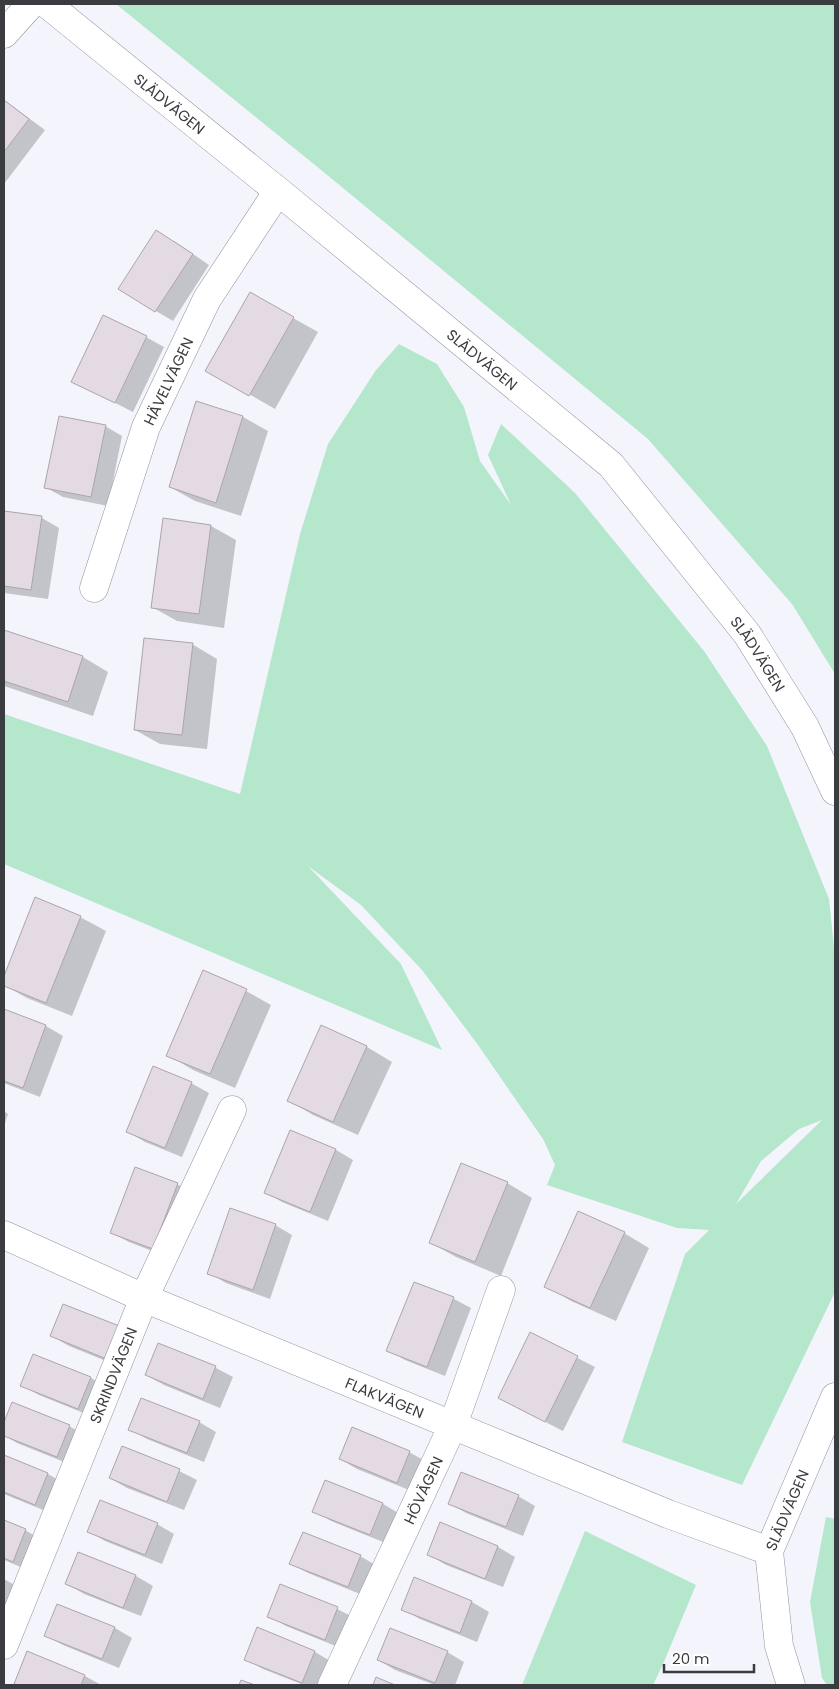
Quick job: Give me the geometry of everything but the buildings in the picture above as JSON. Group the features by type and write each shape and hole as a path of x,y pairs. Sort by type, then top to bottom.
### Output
{"street":[{"path":"4,34 31,4"},
{"name":"SLÄDVÄGEN","path":"47,4 611,465 747,634 805,727 835,791"},
{"name":"HÄVELVÄGEN","path":"94,588 146,427 207,299 278,191"},
{"name":"SKRINDVÄGEN","path":"4,1644 144,1298 232,1110"},
{"name":"FLAKVÄGEN","path":"4,1235 144,1298 668,1514 769,1551"},
{"name":"HÖVÄGEN","path":"332,1685 454,1425 501,1290"},
{"name":"SLÄDVÄGEN","path":"790,1685 779,1646 769,1551 835,1397"}],"green space":[{"path":"116,4 835,4 835,674 792,604 648,439"},
{"path":"399,344 437,364 464,407 480,461 511,505 488,455 501,424 575,493 704,651 767,746 829,899 835,957 834,1294 742,1485 622,1442 685,1254 709,1230 677,1228 547,1185 555,1165 543,1139 478,1045 422,970 361,905 308,866 401,964 442,1050 4,864 4,714 240,794 300,534 328,444 376,370","holes":["822,1120 736,1204 761,1161 799,1129"]},
{"path":"826,1517 835,1519 835,1685 827,1685 822,1678 810,1602"},
{"path":"585,1531 696,1585 653,1685 522,1685"}]}
